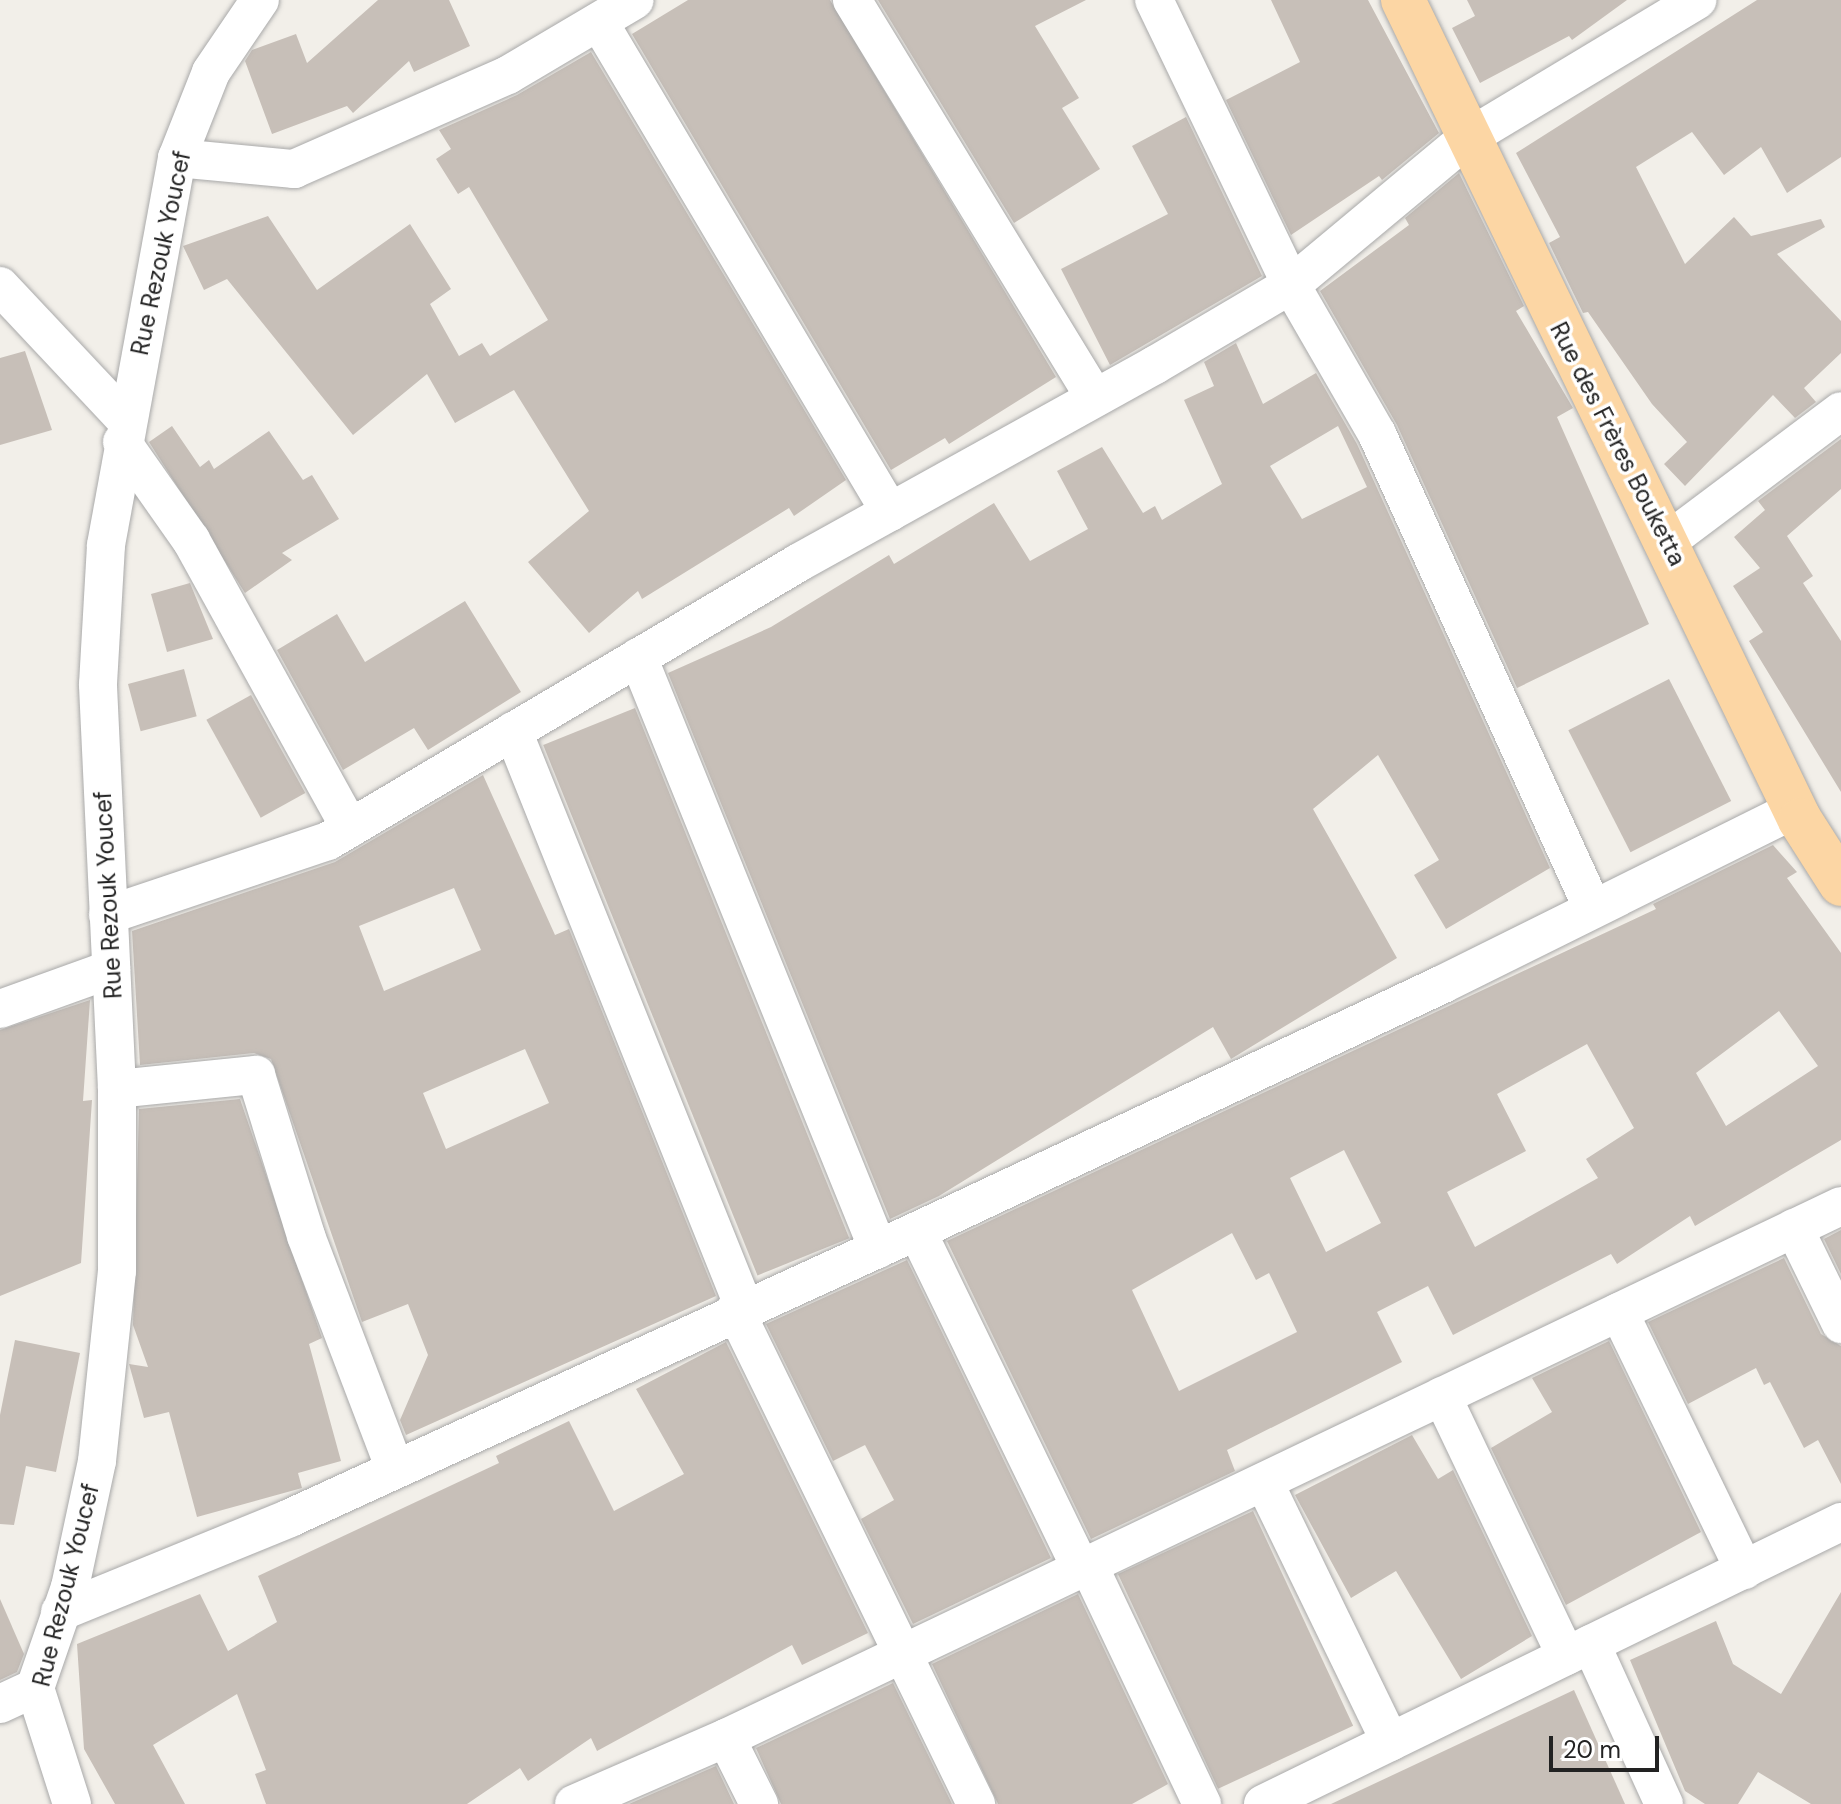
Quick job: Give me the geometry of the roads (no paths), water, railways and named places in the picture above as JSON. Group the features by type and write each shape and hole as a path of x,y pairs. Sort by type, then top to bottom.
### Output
{"main road":[{"name":"Rue des Frères Bouketta","path":"1403,0 1466,139 1668,541 1795,809 1841,884"}],"street":[{"name":"Rue Rezouk Youcef","path":"72,1804 35,1688 60,1612 97,1461 117,1271 117,1089 98,684 106,545 124,430 153,308 177,158 211,72 260,0"},
{"path":"177,158 294,169 508,75 635,0"},
{"path":"852,0 1095,398"},
{"path":"1154,0 1291,285 1377,434 1593,909"},
{"path":"108,915 290,855 350,828 638,657 1291,285 1466,139 1697,0"},
{"path":"599,22 890,512"},
{"path":"0,286 124,430 191,540 350,828"},
{"path":"1668,541 1841,411"},
{"path":"638,657 878,1249"},
{"path":"513,731 739,1308 902,1655 976,1804"},
{"path":"60,1612 395,1469 739,1308 917,1231 1593,909 1795,809"},
{"path":"0,1009 111,969"},
{"path":"117,1089 256,1075 306,1236 395,1469"},
{"path":"574,1804 726,1738 902,1655 1084,1565 1841,1206"},
{"path":"1794,1228 1841,1324"},
{"path":"917,1231 1202,1804"},
{"path":"1619,1312 1744,1570"},
{"path":"1442,1396 1664,1804"},
{"path":"1264,1482 1390,1742"},
{"path":"1263,1804 1841,1522"},
{"path":"0,1704 35,1688"},
{"path":"726,1738 759,1804"}]}
